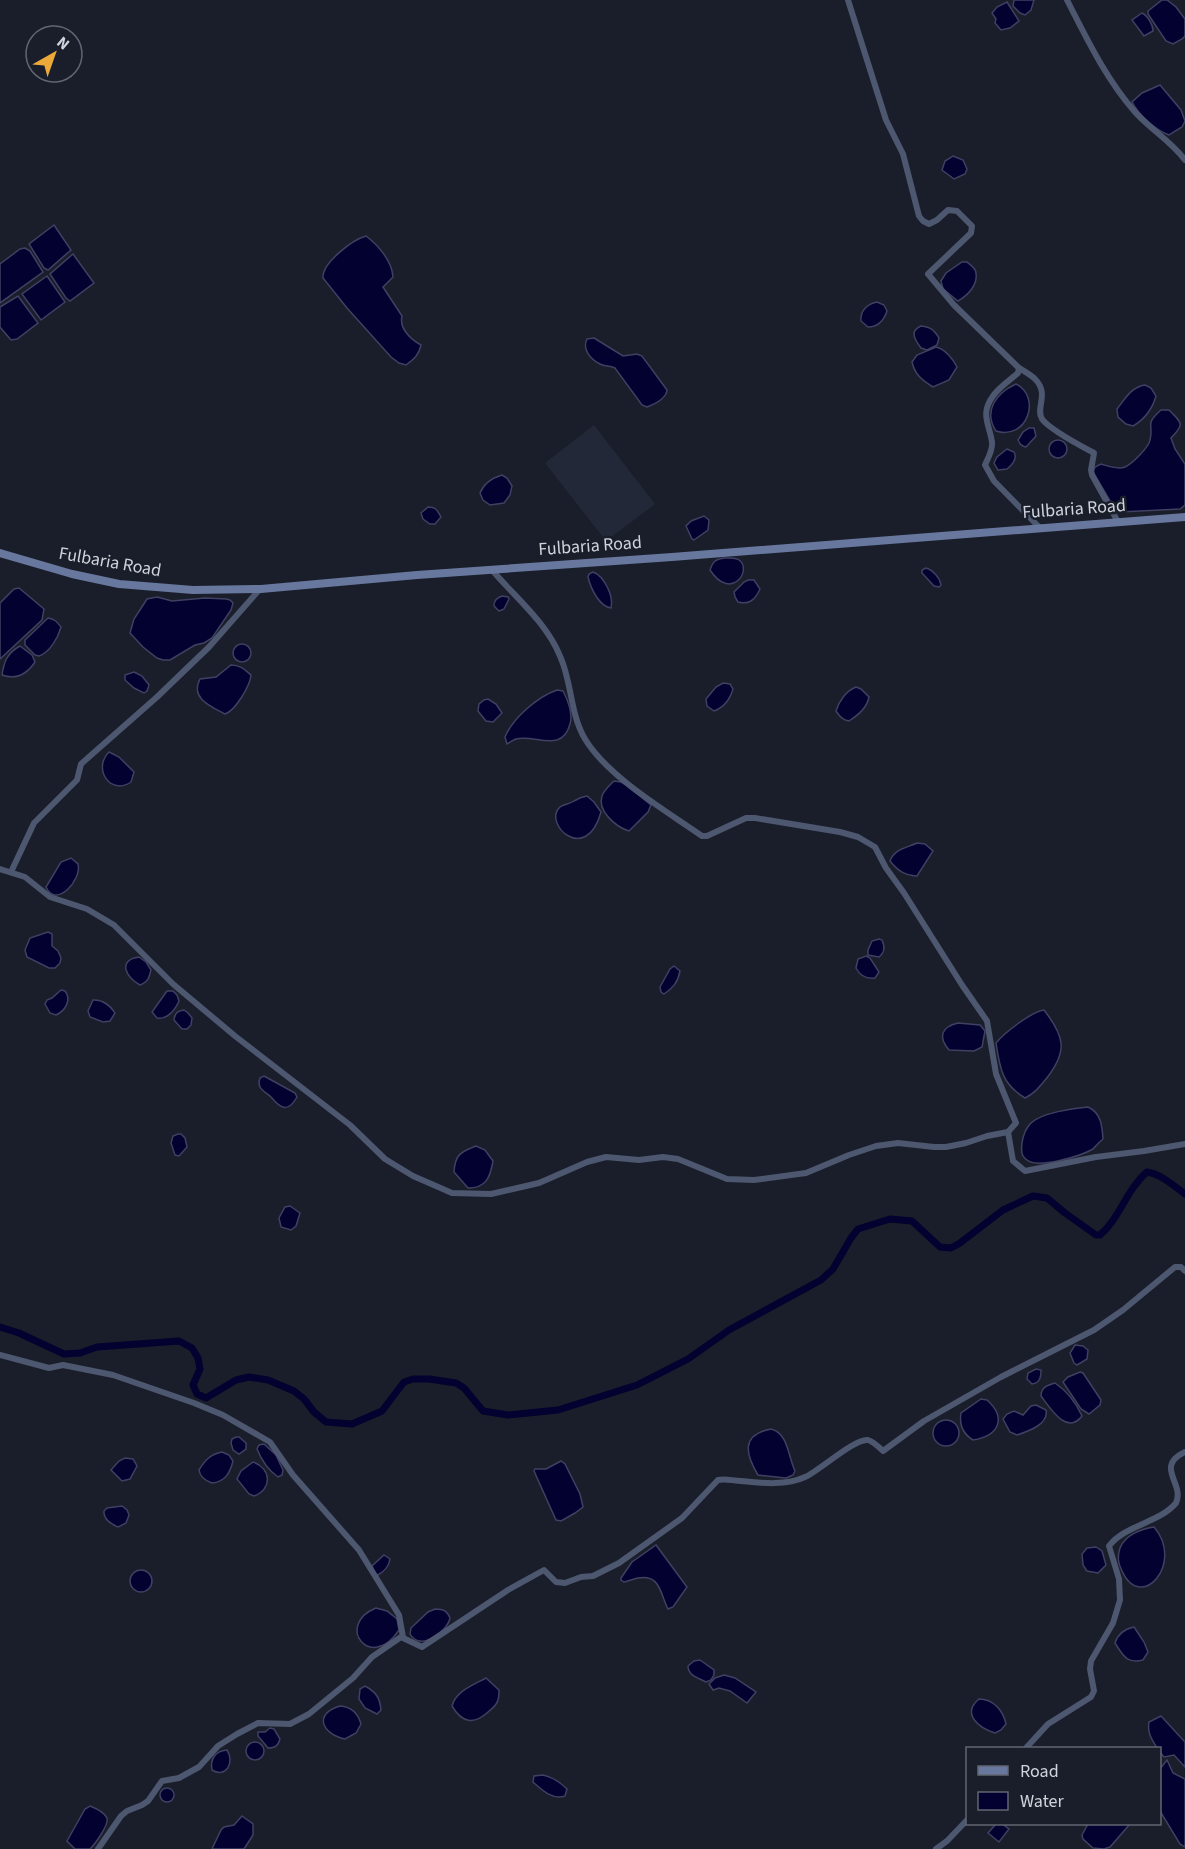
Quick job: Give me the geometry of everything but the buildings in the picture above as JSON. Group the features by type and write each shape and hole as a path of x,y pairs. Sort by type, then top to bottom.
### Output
{"main road":[{"name":"Fulbaria Road","path":"0,553 72,574 120,584 193,590 261,588 1185,517"}],"street":[{"path":"848,0 886,120 903,154 919,216 929,224 948,210 957,211 972,226 971,233 928,274 954,305 1019,368 1035,379 1043,392 1040,412 1042,419 1058,432 1094,453 1092,475 1118,522"},
{"path":"1067,0 1100,64 1129,104 1185,160"},
{"path":"1019,368 1018,373 993,395 985,412 986,426 992,443 985,465 994,481 1040,528"},
{"path":"0,877 1,869 25,877 50,897 87,909 114,925 173,984 261,1057 350,1125 385,1159 413,1176 452,1193 491,1194 539,1183 587,1162 606,1157 639,1160 663,1157 678,1159 727,1179 754,1180 806,1173 876,1146 898,1143 934,1148 946,1147 1008,1132 1016,1123 996,1074 987,1022 904,892 886,868 875,847 858,837 840,832 755,818 746,818 707,836 702,836 639,791 609,767 586,740 578,724 566,673 554,641 492,570"},
{"path":"11,872 34,823 77,780 81,764 157,697 209,647 261,588"},
{"path":"1008,1132 1013,1161 1024,1172 1096,1156 1185,1144"},
{"path":"403,1637 422,1647 508,1590 544,1570 556,1582 565,1583 581,1577 593,1576 619,1563 681,1518 718,1480 788,1483 806,1477 840,1453 865,1440 871,1441 884,1451 933,1416 1001,1377 1094,1330 1123,1311 1175,1267 1181,1267 1185,1271"},
{"path":"0,1355 49,1368 63,1365 113,1374 223,1415 270,1442 292,1475 320,1504 359,1551 399,1615 403,1637"},
{"path":"1028,1747 1048,1724 1091,1697 1094,1690 1090,1670 1091,1661 1113,1623 1120,1600 1119,1579 1109,1546 1127,1532 1174,1505 1180,1498 1180,1486 1172,1464 1174,1458 1185,1452"},
{"path":"98,1849 120,1816 148,1801 162,1781 178,1778 199,1767 218,1746 258,1724 290,1724 309,1714 353,1678 372,1657 403,1637"},
{"path":"936,1849 966,1821"}],"shaded area":[{"path":"594,425 655,504 606,541 545,463"}],"water":[{"path":"1014,0 1034,0 1031,10 1025,15 1013,6"},
{"path":"1162,0 1167,0 1176,7 1185,19 1185,36 1173,44 1166,41 1148,14 1148,11"},
{"path":"1007,2 1019,21 1010,28 1001,30 995,23 996,19 992,13 997,7"},
{"path":"1142,13 1150,21 1153,31 1144,36 1132,20"},
{"path":"1160,85 1181,110 1185,121 1182,127 1169,135 1148,122 1132,102 1142,93"},
{"path":"953,156 963,160 967,169 965,174 954,179 942,170 945,161"},
{"path":"54,225 71,250 48,270 44,268 29,244"},
{"path":"366,236 387,259 393,277 383,287 402,316 402,325 406,333 421,345 416,356 406,365 391,357 323,278 332,259 353,242"},
{"path":"25,248 30,251 43,272 0,303 0,264 20,249"},
{"path":"73,254 94,283 70,301 50,274"},
{"path":"962,262 967,262 974,268 976,277 972,289 958,301 943,289 941,281 946,273"},
{"path":"47,276 65,302 41,320 22,294"},
{"path":"18,296 38,323 17,339 11,340 0,327 0,307"},
{"path":"877,302 884,305 887,311 881,322 868,327 861,321 863,311 870,304"},
{"path":"921,326 930,328 935,333 939,338 937,345 927,350 921,348 914,333"},
{"path":"594,338 623,356 637,354 642,356 667,390 665,396 650,406 642,405 615,368 600,364 588,353 587,339"},
{"path":"936,347 943,350 957,367 949,380 933,387 920,377 912,362 917,355"},
{"path":"1016,384 1024,390 1028,398 1027,416 1016,430 996,431 992,424 991,410 997,398"},
{"path":"1145,385 1151,388 1156,396 1152,406 1147,414 1133,426 1126,424 1118,417 1117,409 1132,391"},
{"path":"1161,410 1169,410 1180,424 1171,438 1185,464 1185,505 1180,509 1116,511 1093,472 1095,467 1101,464 1122,468 1132,462 1149,443 1151,422"},
{"path":"1029,428 1034,428 1036,436 1026,447 1018,440"},
{"path":"1058,440 1064,443 1067,449 1064,455 1058,458 1052,455 1049,449 1052,443"},
{"path":"1007,449 1014,452 1015,459 1007,469 998,470 994,463 997,457"},
{"path":"502,475 512,486 510,495 504,503 490,505 483,500 480,493 489,481"},
{"path":"428,507 436,509 441,517 435,524 430,524 423,519 421,513"},
{"path":"704,516 709,520 708,530 694,540 686,526 691,521"},
{"path":"725,558 737,559 743,565 742,576 732,584 718,579 710,570 715,561"},
{"path":"926,568 938,577 941,585 939,587 934,586 922,573 922,570"},
{"path":"593,572 607,587 612,603 611,608 603,604 593,592 588,577"},
{"path":"748,580 754,580 760,589 751,601 738,602 734,592"},
{"path":"19,588 44,609 42,620 0,659 0,603 14,589"},
{"path":"502,596 509,599 504,609 499,611 494,604"},
{"path":"157,597 172,601 226,599 233,603 231,610 212,638 170,660 163,660 143,647 130,633 134,619 147,599"},
{"path":"48,618 61,627 60,631 47,651 39,656 35,655 25,645 25,640"},
{"path":"242,644 249,646 251,653 249,660 242,662 235,660 233,653 235,646"},
{"path":"20,646 32,655 35,662 21,675 12,677 2,675 7,658"},
{"path":"231,665 244,669 251,675 241,698 225,714 203,701 198,686 200,679 216,677"},
{"path":"134,672 142,676 149,685 144,693 125,680 125,675"},
{"path":"723,683 730,684 733,689 726,702 714,711 707,706 706,699 716,687"},
{"path":"856,687 869,697 868,701 859,714 847,721 836,711 843,697"},
{"path":"557,690 563,691 570,707 571,720 566,733 554,741 523,738 507,744 505,737 520,716 549,693"},
{"path":"488,699 496,704 502,713 493,722 486,721 478,711 479,704"},
{"path":"109,752 119,757 134,772 131,782 117,786 106,779 102,766"},
{"path":"614,781 625,784 651,805 648,812 629,831 613,822 602,807 603,794"},
{"path":"587,796 601,812 594,828 586,836 577,838 568,836 561,830 556,814 560,807"},
{"path":"917,843 925,844 933,851 917,876 908,875 890,861 897,851"},
{"path":"71,858 78,864 76,877 72,884 62,894 50,893 46,887 61,862"},
{"path":"48,932 52,934 52,946 61,958 55,968 49,968 27,957 25,950 30,938"},
{"path":"879,939 884,945 882,953 879,957 868,955 872,941"},
{"path":"866,956 870,958 879,972 875,978 864,976 856,968 858,959"},
{"path":"139,957 151,970 148,979 140,985 131,978 126,969 128,962"},
{"path":"674,966 680,971 678,978 664,994 660,987"},
{"path":"61,990 67,994 66,1005 56,1015 50,1013 45,1004"},
{"path":"167,991 173,991 179,1001 170,1014 157,1018 152,1012"},
{"path":"93,1000 103,1002 113,1010 115,1013 110,1021 103,1022 90,1017 88,1011"},
{"path":"184,1010 192,1018 191,1025 187,1029 182,1029 174,1020 177,1013"},
{"path":"1044,1010 1060,1036 1061,1052 1046,1079 1025,1098 1011,1087 1003,1075 996,1043 1018,1024"},
{"path":"958,1023 980,1025 985,1031 982,1047 974,1051 949,1050 943,1041 943,1033 948,1027"},
{"path":"264,1076 295,1093 297,1097 294,1102 284,1108 278,1104 259,1086 260,1078"},
{"path":"1088,1107 1098,1116 1102,1129 1103,1139 1093,1149 1070,1158 1050,1162 1033,1162 1024,1157 1022,1140 1026,1130 1036,1119 1066,1110"},
{"path":"178,1134 185,1138 187,1147 179,1156 175,1155 171,1143 173,1136"},
{"path":"476,1146 485,1150 493,1161 486,1181 474,1188 468,1188 454,1172 455,1166 459,1155"},
{"path":"290,1206 300,1213 296,1226 291,1230 281,1227 279,1218 285,1207"},
{"path":"1075,1345 1083,1346 1088,1350 1087,1359 1077,1365 1070,1353"},
{"path":"1036,1369 1041,1370 1040,1377 1032,1384 1027,1379 1028,1373"},
{"path":"1080,1372 1083,1373 1101,1400 1100,1405 1089,1414 1081,1409 1063,1382"},
{"path":"1055,1383 1080,1411 1082,1416 1076,1421 1065,1422 1059,1418 1041,1396 1044,1388"},
{"path":"981,1399 987,1400 993,1407 998,1420 989,1435 973,1440 962,1429 961,1413"},
{"path":"1036,1405 1046,1410 1041,1423 1017,1435 1010,1432 1003,1419 1007,1414 1014,1411 1023,1415 1031,1406"},
{"path":"946,1420 955,1424 959,1433 955,1442 946,1446 937,1442 933,1433 937,1424"},
{"path":"771,1429 777,1431 784,1440 795,1471 793,1475 786,1478 758,1475 751,1460 748,1447 750,1441 761,1432"},
{"path":"236,1437 246,1443 246,1449 239,1454 233,1450 231,1443"},
{"path":"264,1444 276,1455 283,1470 282,1475 278,1477 271,1471 257,1449 259,1445"},
{"path":"222,1452 229,1455 233,1461 232,1465 224,1479 212,1483 201,1475 199,1470 209,1458"},
{"path":"125,1458 133,1459 137,1466 130,1479 122,1481 111,1470"},
{"path":"561,1461 565,1464 580,1494 583,1507 561,1521 556,1520 534,1471 535,1469 546,1469"},
{"path":"253,1462 263,1469 267,1479 264,1489 254,1496 249,1494 237,1479 241,1471"},
{"path":"122,1506 129,1515 126,1523 118,1527 106,1519 104,1511 107,1508"},
{"path":"1154,1527 1162,1541 1165,1555 1163,1568 1149,1585 1139,1587 1130,1583 1122,1571 1118,1560 1119,1551 1122,1543 1130,1536"},
{"path":"656,1545 687,1587 673,1607 668,1609 659,1586 651,1579 638,1578 624,1582 621,1580 632,1562"},
{"path":"1096,1547 1102,1551 1106,1565 1098,1573 1087,1571 1083,1565 1082,1554 1087,1548"},
{"path":"384,1555 390,1559 389,1564 378,1575 375,1574 372,1566"},
{"path":"141,1570 151,1577 152,1581 145,1591 141,1592 131,1585 130,1581 137,1571"},
{"path":"376,1608 387,1611 397,1619 399,1630 388,1642 378,1647 368,1646 361,1642 357,1634 358,1625 364,1616"},
{"path":"435,1609 443,1610 450,1618 444,1629 426,1641 414,1639 410,1634 411,1628 428,1612"},
{"path":"1134,1627 1148,1652 1143,1660 1129,1660 1115,1643 1122,1632"},
{"path":"700,1660 714,1670 711,1680 706,1682 694,1676 688,1669 694,1661"},
{"path":"724,1675 735,1678 756,1692 747,1703 730,1691 719,1688 713,1690 709,1684 715,1678"},
{"path":"486,1678 499,1690 497,1702 478,1719 464,1719 452,1706 454,1701 466,1689"},
{"path":"365,1686 375,1693 380,1702 381,1710 377,1714 365,1708 359,1699 360,1689"},
{"path":"979,1699 993,1703 1000,1710 1006,1724 1001,1730 995,1733 989,1731 974,1720 972,1710"},
{"path":"340,1706 354,1711 361,1724 356,1733 345,1739 331,1733 324,1724 326,1714"},
{"path":"1161,1716 1185,1742 1185,1767 1174,1755 1164,1757 1161,1753 1161,1747 1156,1747 1152,1739 1149,1722"},
{"path":"270,1728 274,1729 280,1739 273,1748 268,1748 258,1736 258,1732 265,1732"},
{"path":"255,1742 261,1745 264,1751 261,1757 255,1760 249,1757 246,1751 249,1745"},
{"path":"227,1750 230,1759 228,1768 221,1772 212,1770 214,1756"},
{"path":"1167,1760 1173,1773 1185,1779 1185,1847 1180,1844 1161,1813 1161,1768"},
{"path":"543,1775 553,1778 564,1786 567,1789 565,1796 556,1797 533,1782 534,1776"},
{"path":"164,1788 170,1788 174,1795 170,1802 164,1802 160,1798 160,1792"},
{"path":"90,1806 106,1816 106,1825 90,1849 75,1849 67,1841 85,1809"},
{"path":"242,1816 253,1824 253,1835 244,1849 212,1849 221,1830 234,1825"},
{"path":"995,1825 1003,1825 1009,1829 999,1842 988,1833"},
{"path":"1087,1825 1129,1825 1110,1847 1104,1849 1093,1848 1083,1839 1082,1835"}],"waterway":[{"path":"0,1327 19,1333 64,1354 80,1353 97,1347 179,1341 192,1348 198,1358 200,1369 193,1385 197,1394 206,1398 236,1380 249,1377 268,1380 294,1391 326,1422 352,1424 382,1411 404,1382 413,1379 456,1383 464,1388 483,1411 508,1415 558,1410 637,1385 688,1359 729,1330 821,1280 833,1269 858,1229 890,1219 912,1221 940,1247 951,1248 1003,1210 1033,1196 1047,1198 1096,1235 1100,1235 1113,1221 1134,1187 1147,1172 1162,1178 1185,1194"}]}
